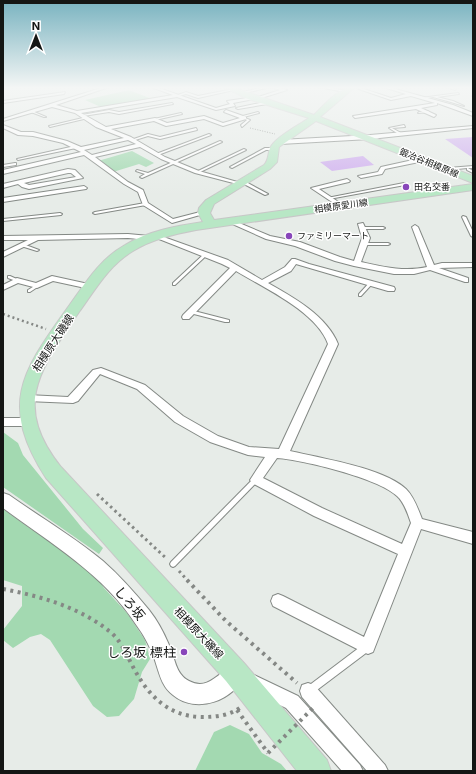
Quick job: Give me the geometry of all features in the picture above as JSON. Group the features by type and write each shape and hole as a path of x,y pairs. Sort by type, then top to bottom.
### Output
{"main road":[{"path":"207,218 205,208 210,202 270,164 277,142 307,123"},
{"name":"鍛冶谷相模原線","path":"328,123 473,180"},
{"name":"相模原愛川線","path":"207,218 230,221 473,187"},
{"name":"相模原大磯線","path":"207,218 152,237 128,248 108,264 42,354 31,378 26,398 27,422 33,440 46,461 129,556 236,674 316,771"}],"street":[{"path":"96,123 130,139 174,163 197,172 241,183"},
{"path":"106,129 127,123"},
{"path":"160,126 175,123"},
{"path":"220,123 225,125 230,123"},
{"path":"3,126 20,134 57,139 83,152 126,183 141,191 145,204 172,221 207,218"},
{"path":"277,142 304,144 473,127"},
{"path":"3,172 130,139"},
{"path":"83,152 140,145"},
{"path":"361,176 422,160"},
{"path":"3,186 19,182 70,171 80,178 29,187 24,186 19,182"},
{"path":"341,206 314,188 347,181"},
{"path":"3,200 84,188"},
{"path":"230,221 268,238 297,244 328,256 357,264 404,272 442,265 473,265"},
{"path":"357,264 366,238 361,226"},
{"path":"415,227 430,268"},
{"path":"3,255 38,237"},
{"path":"3,238 152,237 206,254 236,267 305,309 333,340 333,344 314,388 278,454 256,480 318,512 405,551"},
{"path":"262,283 288,269 295,261 306,266 391,289"},
{"path":"189,314 236,267"},
{"path":"430,268 465,280"},
{"path":"3,288 13,278 36,286 52,278 90,287"},
{"path":"26,398 69,401 74,399 96,372 101,371 141,387 179,419 214,439 248,451 278,454 367,476 390,485 402,493 414,514 417,523 368,647 278,601"},
{"path":"3,422 27,422"},
{"name":"しろ坂","path":"3,498 97,567 125,595 148,624 162,651 171,679 181,689 198,695 214,692 236,674"},
{"path":"417,523 473,538"},
{"path":"236,674 292,702 354,771"},
{"path":"312,699 379,771"}],"lane":[{"path":"50,126 61,123"},
{"path":"242,126 245,123"},
{"path":"396,125 400,126"},
{"path":"400,134 390,128 404,126"},
{"path":"130,139 153,135 160,138 195,130"},
{"path":"157,154 204,137 209,137"},
{"path":"182,142 186,144"},
{"path":"141,177 221,142"},
{"path":"231,167 277,142"},
{"path":"208,144 213,146"},
{"path":"197,172 245,150"},
{"path":"193,151 198,153"},
{"path":"18,159 83,152"},
{"path":"232,152 237,153"},
{"path":"239,158 245,159"},
{"path":"216,160 220,161"},
{"path":"3,166 15,164"},
{"path":"445,169 471,168 473,172"},
{"path":"137,171 148,174"},
{"path":"241,183 266,194"},
{"path":"329,198 404,184"},
{"path":"373,185 378,188"},
{"path":"95,213 116,208 145,204"},
{"path":"43,209 43,216"},
{"path":"3,220 60,214"},
{"path":"464,217 473,236"},
{"path":"361,226 383,228"},
{"path":"363,244 388,244"},
{"path":"22,245 36,250"},
{"path":"174,284 206,254"},
{"path":"360,295 371,283"},
{"path":"29,291 36,286"},
{"path":"189,314 227,321"},
{"path":"173,564 256,480"},
{"path":"312,699 368,647"}],"path":[{"path":"242,126 277,142"},
{"path":"3,314 48,330"},
{"path":"94,492 173,564 226,621 312,699 268,753 237,710"},
{"path":"3,589 14,591 74,610 110,631 120,642 132,666 152,696 159,704 173,713 182,717 199,718 226,715 241,707"}],"green space":[{"path":"132,151 154,163 146,167 139,164 113,172 98,161"},
{"path":"3,432 18,443 23,455 83,529 103,548 99,554 3,487"},
{"path":"3,509 31,529 54,541 95,573 104,588 127,613 145,640 150,659 142,672 134,699 119,716 107,717 93,706 50,640 41,634 30,637 13,648 3,640 3,630 22,606 22,586 3,580"},
{"path":"230,725 249,734 262,753 281,764 287,771 195,771 214,732"}],"building":[{"path":"473,137 473,158 445,139"},
{"path":"363,156 374,165 332,171 320,162"}],"place":[{"name":"田名交番","path":"406,187"},
{"name":"ファミリーマート","path":"289,236"},
{"name":"しろ坂 標柱","path":"184,652"}]}
